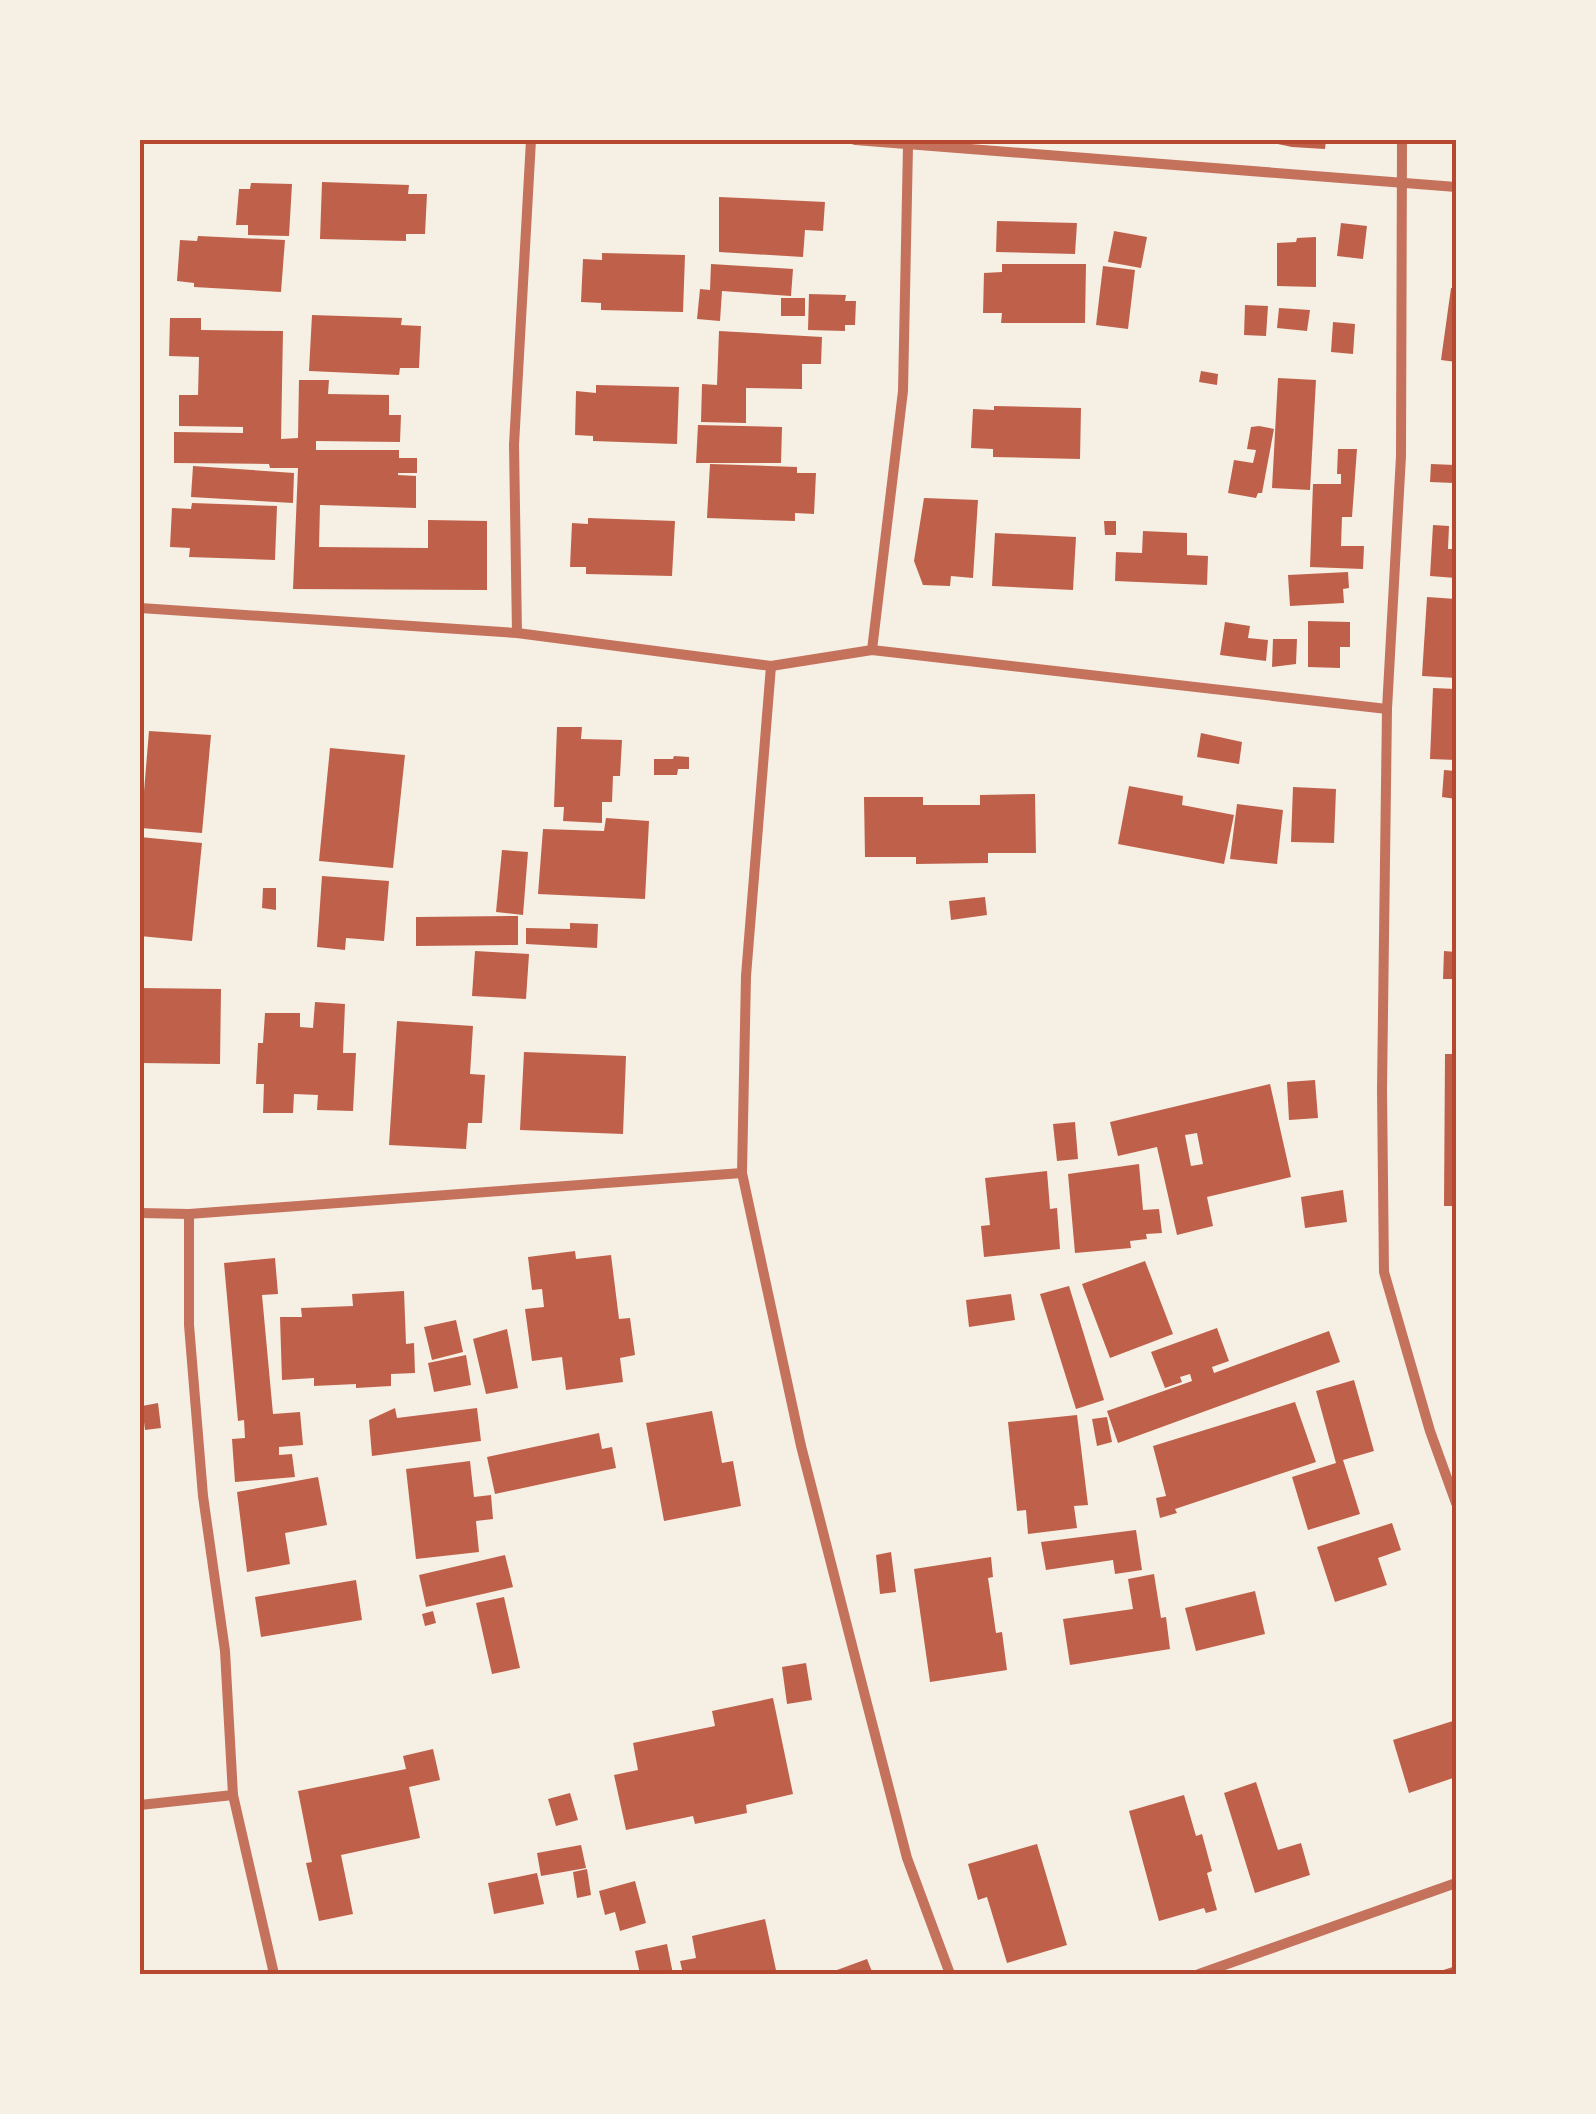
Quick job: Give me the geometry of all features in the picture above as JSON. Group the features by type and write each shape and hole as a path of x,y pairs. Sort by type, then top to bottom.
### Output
{"street":[{"path":"518,633 514,445 531,140"},
{"path":"855,140 1456,187"},
{"path":"1402,140 1401,456 1387,709 1384,1272 1430,1431 1456,1503"},
{"path":"872,650 902,391 908,146"},
{"path":"140,608 518,633 772,666 872,650 1387,709"},
{"path":"772,666 746,976 742,1173 801,1446 864,1696 907,1858 950,1974"},
{"path":"140,1213 189,1214 742,1173"},
{"path":"189,1214 189,1324 203,1496 225,1651 233,1795 274,1974"},
{"path":"140,1805 233,1795"},
{"path":"1199,1974 1456,1883"}],"building":[{"path":"1273,140 1326,140 1325,149 1292,147"},
{"path":"322,182 409,185 408,194 427,194 425,234 406,234 406,241 320,239"},
{"path":"251,183 292,184 289,236 248,235 248,225 236,225 239,189 250,189"},
{"path":"719,197 825,202 823,231 805,230 803,257 719,252"},
{"path":"997,221 1077,223 1075,254 996,252"},
{"path":"1341,223 1367,226 1363,259 1337,256"},
{"path":"1114,231 1147,237 1141,268 1108,262"},
{"path":"198,236 285,240 281,292 194,287 194,283 177,281 180,240 197,241"},
{"path":"1316,237 1316,287 1277,286 1277,243"},
{"path":"602,253 685,255 683,312 601,310 601,303 581,302 583,259 602,260"},
{"path":"711,264 793,269 791,296 722,291 720,321 697,319 700,289 710,290"},
{"path":"1002,264 1086,264 1085,323 1001,323 1002,313 983,313 984,273 1002,272"},
{"path":"1103,266 1135,270 1128,329 1096,325"},
{"path":"1451,288 1456,288 1456,362 1441,360"},
{"path":"809,294 846,295 845,301 856,301 855,325 845,325 845,331 808,330"},
{"path":"781,298 805,298 805,316 781,316"},
{"path":"1245,305 1268,306 1266,336 1244,335"},
{"path":"1279,308 1310,310 1307,331 1277,328"},
{"path":"312,315 402,318 401,325 421,326 419,368 400,368 399,375 309,371"},
{"path":"170,318 201,318 201,330 283,331 281,439 298,438 299,380 329,380 328,394 389,395 389,415 401,415 400,442 316,441 316,450 399,450 399,458 417,458 417,473 398,473 416,476 416,508 320,505 319,547 428,548 428,520 487,521 487,590 293,589 298,468 174,463 174,432 243,433 243,427 179,426 179,395 198,395 199,357 169,356"},
{"path":"1333,322 1355,324 1353,354 1331,352"},
{"path":"719,331 822,337 821,364 802,364 802,389 746,388 746,423 701,422 702,384 717,385"},
{"path":"1201,371 1218,374 1217,385 1199,382"},
{"path":"1278,378 1316,380 1310,490 1272,488"},
{"path":"596,385 679,387 677,444 593,441 593,436 575,435 576,391 596,393"},
{"path":"994,406 1081,408 1080,459 993,457 993,449 971,448 973,409 994,410"},
{"path":"698,425 782,427 781,463 696,463"},
{"path":"1251,427 1274,429 1262,493 1256,498 1228,493 1234,460 1253,463 1256,450 1247,449"},
{"path":"1338,449 1357,449 1352,517 1342,517 1341,546 1364,546 1363,569 1310,567 1313,484 1341,484 1341,474 1337,474"},
{"path":"710,464 797,467 797,473 816,473 814,514 795,513 795,521 707,518"},
{"path":"1431,464 1455,465 1454,483 1430,482"},
{"path":"193,466 294,473 293,503 191,497"},
{"path":"924,498 978,500 973,578 951,576 950,586 923,585 914,561"},
{"path":"192,503 277,506 275,560 189,557 190,548 170,547 172,508 191,509"},
{"path":"588,518 675,521 672,576 586,574 586,567 570,567 572,523 588,524"},
{"path":"1104,521 1116,521 1116,535 1105,535"},
{"path":"1433,525 1449,526 1448,549 1456,549 1456,578 1430,576"},
{"path":"1143,531 1187,533 1187,555 1208,556 1207,585 1115,581 1116,552 1142,553"},
{"path":"995,533 1076,537 1073,590 992,586"},
{"path":"1348,572 1349,588 1343,589 1344,603 1290,606 1288,575"},
{"path":"1427,597 1456,599 1456,678 1422,676"},
{"path":"1308,621 1350,622 1350,647 1340,647 1340,668 1308,667"},
{"path":"1225,622 1250,626 1248,638 1268,640 1266,661 1220,655"},
{"path":"1273,639 1297,639 1296,664 1272,667"},
{"path":"1433,688 1456,689 1456,760 1430,759"},
{"path":"557,727 582,727 581,739 622,740 620,776 613,776 612,802 602,802 602,823 563,821 564,807 554,807"},
{"path":"149,731 211,735 202,833 141,828"},
{"path":"1201,733 1242,742 1239,764 1197,757"},
{"path":"330,748 405,755 393,868 319,861"},
{"path":"689,757 689,769 678,769 677,775 654,775 654,759"},
{"path":"1444,770 1456,771 1456,799 1442,797"},
{"path":"1129,786 1183,796 1182,805 1234,815 1224,864 1118,844"},
{"path":"1293,787 1336,789 1334,843 1291,842"},
{"path":"1035,794 1036,853 988,853 988,863 916,864 916,857 865,857 864,797 923,797 923,805 980,805 980,795"},
{"path":"1237,804 1283,810 1277,864 1230,859"},
{"path":"606,818 649,821 645,899 538,894 543,829 604,831"},
{"path":"140,837 202,843 192,941 140,936"},
{"path":"502,850 528,852 523,915 496,912"},
{"path":"322,876 389,881 384,941 346,938 345,950 317,947"},
{"path":"263,888 276,888 276,910 262,908"},
{"path":"985,897 987,915 951,920 949,901"},
{"path":"518,916 518,945 416,946 416,917"},
{"path":"570,923 598,924 597,948 526,944 526,928 570,929"},
{"path":"475,951 529,954 526,999 472,996"},
{"path":"1444,951 1456,952 1456,979 1443,979"},
{"path":"140,988 221,989 220,1064 140,1063"},
{"path":"315,1002 345,1004 343,1053 356,1053 353,1111 317,1110 318,1095 294,1094 293,1113 263,1113 264,1084 256,1084 258,1043 263,1043 265,1013 300,1013 300,1027 313,1028"},
{"path":"397,1021 473,1026 470,1074 485,1075 482,1123 468,1123 466,1149 389,1145"},
{"path":"524,1052 626,1056 623,1134 520,1130"},
{"path":"1445,1054 1456,1054 1456,1206 1444,1206"},
{"path":"1315,1080 1318,1118 1289,1120 1287,1082"},
{"path":"1270,1084 1291,1177 1207,1197 1213,1226 1177,1235 1157,1147 1118,1156 1110,1122","holes":["1197,1133 1203,1164 1191,1166 1185,1135"]},
{"path":"1075,1122 1078,1159 1057,1161 1053,1124"},
{"path":"1139,1164 1143,1210 1159,1209 1162,1233 1130,1241 1131,1248 1075,1253 1068,1174"},
{"path":"1047,1171 1050,1209 1057,1208 1060,1249 984,1257 981,1226 990,1225 985,1178"},
{"path":"1343,1190 1347,1222 1305,1228 1301,1197"},
{"path":"575,1251 576,1259 611,1255 619,1319 630,1318 635,1355 620,1358 623,1382 566,1390 562,1357 532,1361 525,1309 544,1307 542,1289 532,1290 528,1257"},
{"path":"275,1258 278,1294 262,1295 273,1414 300,1412 303,1445 279,1447 279,1455 292,1454 295,1477 235,1482 232,1439 245,1438 244,1420 238,1421 224,1263"},
{"path":"1145,1261 1173,1334 1110,1358 1082,1284"},
{"path":"1069,1286 1104,1400 1076,1409 1040,1294"},
{"path":"404,1291 406,1344 414,1343 415,1373 391,1374 391,1386 356,1388 356,1384 314,1386 314,1378 282,1380 280,1317 302,1317 301,1308 353,1306 352,1294"},
{"path":"1011,1294 1015,1320 969,1327 966,1300"},
{"path":"456,1320 463,1352 432,1360 424,1327"},
{"path":"1217,1328 1229,1361 1212,1367 1214,1373 1329,1331 1340,1362 1118,1443 1107,1411 1192,1381 1190,1374 1180,1377 1182,1382 1165,1388 1151,1352"},
{"path":"507,1329 518,1388 486,1394 473,1339"},
{"path":"466,1355 471,1385 434,1392 428,1363"},
{"path":"1354,1380 1374,1451 1343,1460 1360,1514 1308,1530 1292,1477 1336,1463 1316,1391"},
{"path":"1295,1402 1316,1462 1175,1509 1177,1513 1160,1518 1156,1498 1166,1496 1153,1446"},
{"path":"158,1403 161,1428 145,1430 142,1406"},
{"path":"395,1408 397,1418 477,1408 481,1441 372,1456 369,1420"},
{"path":"712,1411 722,1463 733,1461 741,1506 664,1521 646,1423"},
{"path":"1077,1415 1088,1505 1074,1506 1077,1528 1028,1534 1026,1510 1017,1511 1008,1422"},
{"path":"1107,1417 1112,1442 1097,1446 1092,1419"},
{"path":"599,1433 602,1449 612,1447 616,1468 495,1494 487,1457"},
{"path":"470,1461 474,1497 491,1495 493,1519 476,1521 479,1552 416,1559 406,1469"},
{"path":"318,1477 327,1525 285,1533 290,1564 247,1572 237,1492"},
{"path":"1392,1523 1401,1550 1378,1558 1387,1585 1335,1602 1317,1547"},
{"path":"1136,1530 1142,1570 1115,1574 1113,1560 1046,1570 1041,1542"},
{"path":"891,1552 896,1592 880,1594 876,1555"},
{"path":"505,1555 513,1587 426,1607 419,1575"},
{"path":"991,1557 993,1577 988,1578 996,1633 1002,1632 1007,1670 930,1682 914,1569"},
{"path":"1154,1574 1170,1649 1070,1665 1063,1619 1133,1609 1128,1579"},
{"path":"356,1580 362,1620 261,1637 255,1597"},
{"path":"1255,1591 1265,1634 1196,1651 1185,1608"},
{"path":"504,1597 520,1668 492,1674 476,1603"},
{"path":"433,1611 436,1623 425,1626 422,1614"},
{"path":"806,1663 812,1700 787,1704 782,1667"},
{"path":"773,1698 793,1794 746,1805 747,1813 695,1824 693,1816 626,1830 614,1775 638,1770 633,1743 715,1726 712,1711"},
{"path":"1456,1720 1456,1777 1409,1793 1393,1740"},
{"path":"433,1749 440,1780 409,1787 420,1838 341,1855 353,1914 319,1921 306,1863 312,1862 298,1791 406,1769 403,1756"},
{"path":"1256,1782 1278,1850 1301,1843 1310,1875 1255,1893 1224,1793"},
{"path":"570,1793 578,1820 556,1826 548,1799"},
{"path":"1184,1795 1196,1836 1202,1834 1217,1910 1206,1913 1204,1908 1159,1921 1129,1811"},
{"path":"1037,1844 1067,1945 1007,1963 987,1897 978,1900 968,1864"},
{"path":"581,1845 586,1868 541,1876 537,1853"},
{"path":"587,1869 591,1895 577,1898 573,1872"},
{"path":"537,1873 544,1904 494,1914 488,1883"},
{"path":"635,1881 646,1923 620,1931 615,1912 605,1915 599,1891"},
{"path":"765,1919 776,1970 759,1974 683,1974 680,1961 696,1958 692,1936"},
{"path":"667,1944 673,1974 640,1974 635,1951"},
{"path":"867,1959 873,1974 839,1974 837,1970"},
{"path":"1456,1966 1456,1974 1434,1974 1434,1973"}]}
